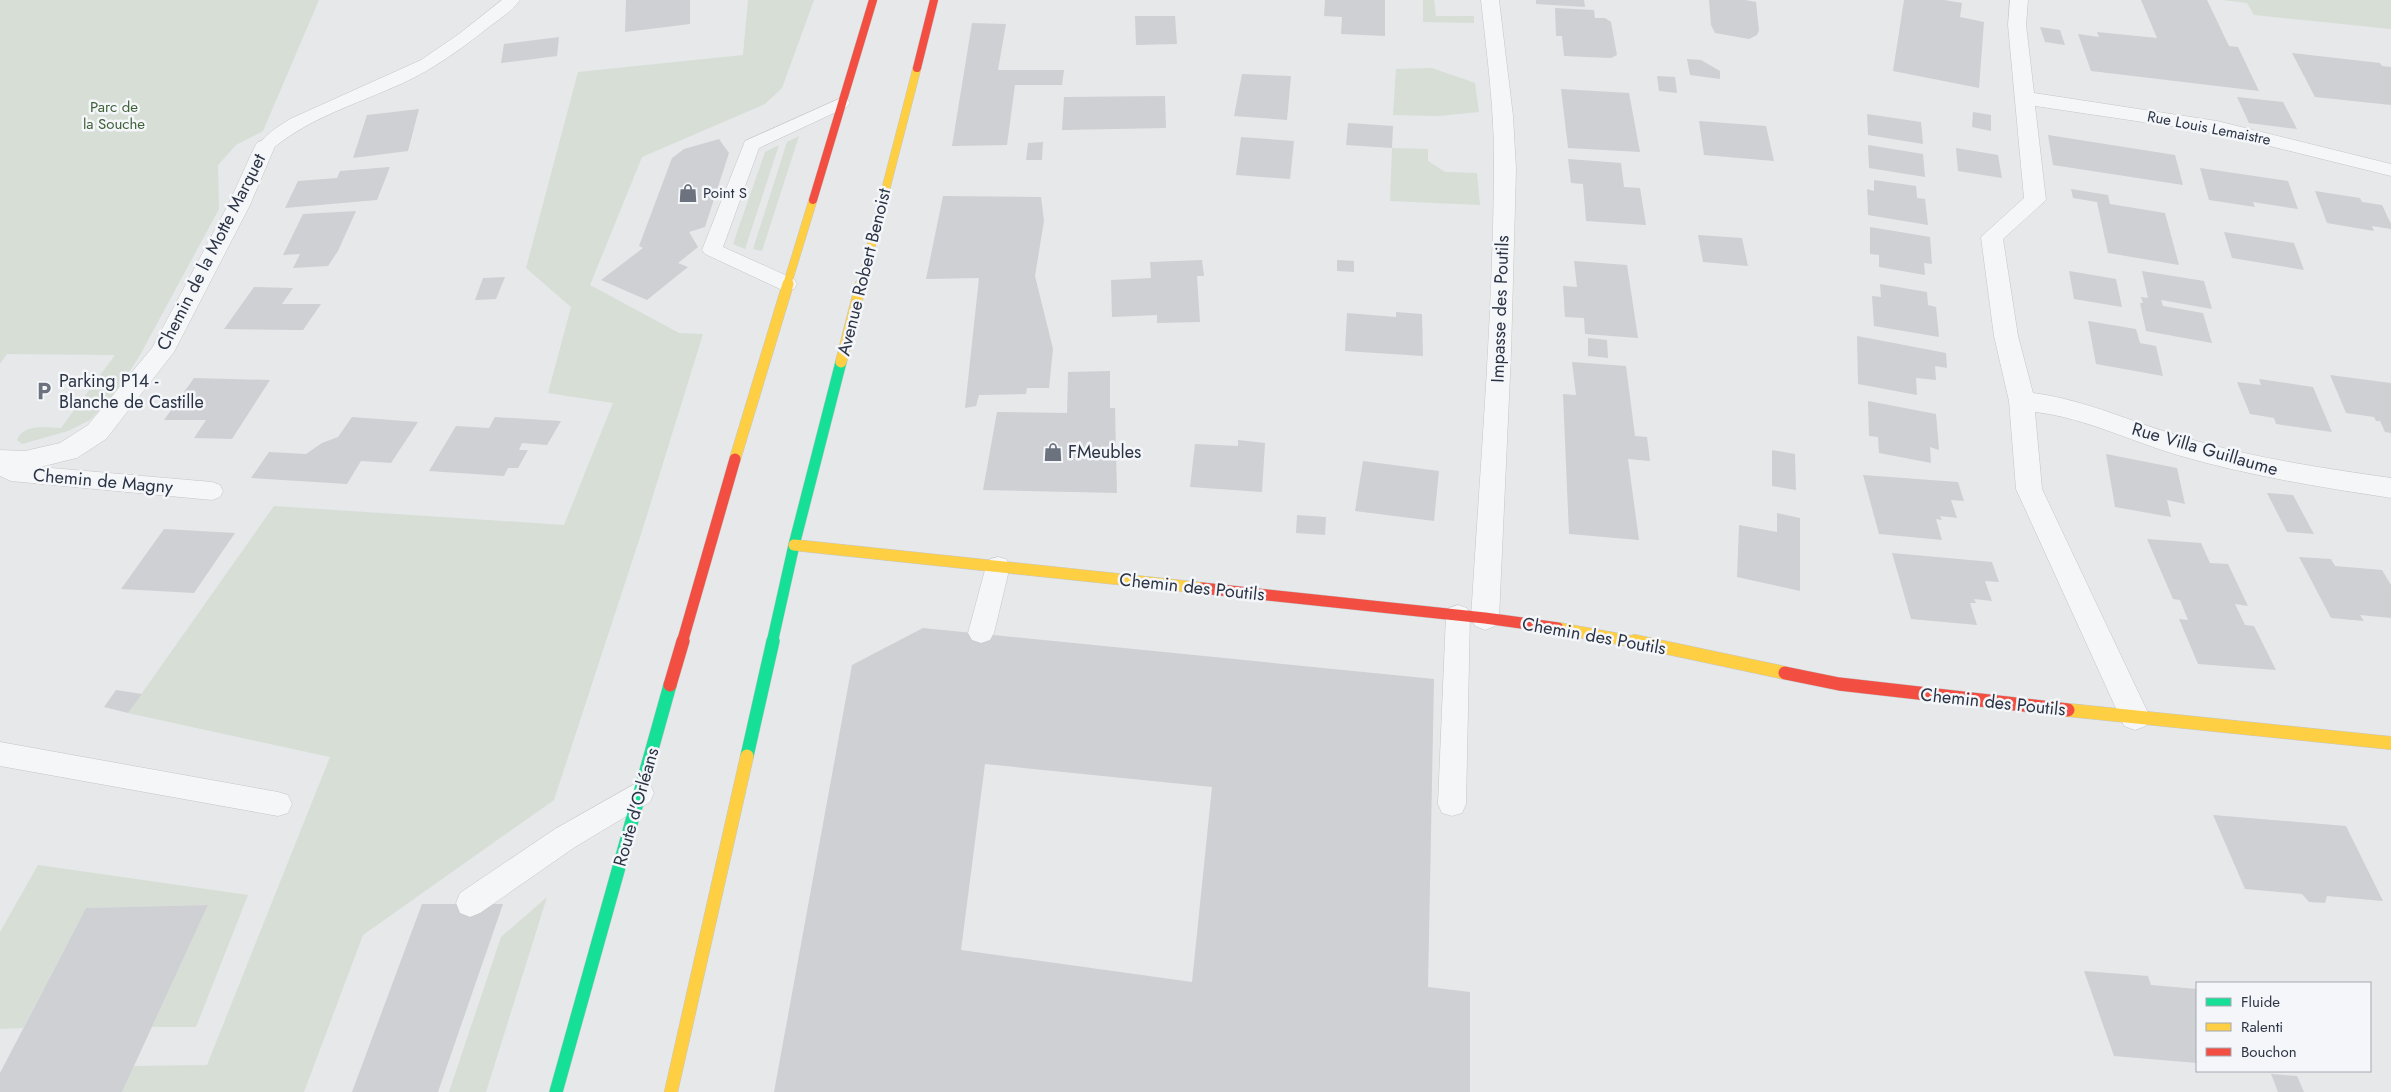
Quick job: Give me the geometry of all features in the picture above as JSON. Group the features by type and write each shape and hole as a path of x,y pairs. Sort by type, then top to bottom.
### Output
{"main road":[{"path":"787,284 873,0"},
{"name":"Avenue Robert Benoist","path":"794,545 934,0"},
{"name":"Route d'Orléans","path":"556,1092 716,521 787,284"},
{"path":"671,1092 794,545"},
{"name":"Chemin des Poutils","path":"794,545 1486,618 1600,634 1839,684 2391,743"}],"street":[{"name":"Impasse des Poutils","path":"1486,618 1505,169 1503,116 1490,0"},
{"path":"2019,0 2017,25 2035,200 1992,237 2006,336 2022,401 2029,489 2135,717"},
{"name":"Rue Louis Lemaistre","path":"2024,98 2217,127 2391,170"},
{"name":"Chemin de la Motte Marquet","path":"0,461 25,461 68,451 97,432 162,352 239,205 265,146"},
{"name":"Rue Villa Guillaume","path":"2022,401 2063,406 2182,447 2279,471 2391,488"}],"lane":[{"name":"Chemin de la Motte Marquet","path":"265,146 276,135 297,124 414,71 460,43 512,0"},
{"path":"787,284 712,250 752,145 841,103"},
{"name":"Chemin de Magny","path":"0,461 12,473 212,491"},
{"path":"981,633 998,566"},
{"path":"1452,804 1458,615"},
{"path":"0,754 278,804"},
{"path":"470,903 565,838 640,793"}],"green space":[{"name":"Parc de la Souche","path":"0,0 319,0 263,131 236,145 218,165 219,209 140,355 117,391 90,420 68,431 22,444 17,440 24,431 43,427 61,428 115,355 7,354 0,364"},
{"path":"748,0 814,0 782,88 765,104 642,157 590,285 679,333 703,334 642,531 554,800 363,935 304,1092 122,1092 134,1066 207,1065 330,757 128,713 274,506 564,525 613,403 548,393 571,307 526,268 578,72 743,55"},
{"path":"1423,0 1434,0 1436,16 1474,16 1474,23 1423,22"},
{"path":"2223,0 2391,0 2391,29 2254,15 2247,3"},
{"path":"1432,68 1475,83 1479,112 1438,116 1393,115 1396,69"},
{"path":"799,136 762,251 753,249 787,142"},
{"path":"779,145 745,249 733,244 765,152"},
{"path":"1392,148 1428,149 1428,161 1445,172 1477,173 1480,205 1390,201"},
{"path":"38,865 248,895 196,1027 152,1027 208,905 86,908 23,1028 0,1029 0,932"},
{"path":"547,897 486,1092 449,1092 501,937"}],"building":[{"path":"626,0 690,0 690,24 625,32"},
{"path":"1325,0 1385,0 1385,36 1341,34 1342,17 1324,16"},
{"path":"1536,0 1584,0 1585,7 1536,4"},
{"path":"1709,0 1745,0 1756,2 1759,30 1757,35 1749,39 1715,33 1711,25"},
{"path":"1904,0 1944,0 1962,3 1960,17 1984,22 1979,88 1893,71"},
{"path":"2141,0 2207,0 2229,46 2238,47 2259,91 2091,71 2078,34 2099,37 2097,32 2157,38"},
{"path":"1555,8 1594,10 1595,18 1605,18 1611,22 1617,55 1611,58 1564,56 1562,36 1556,36"},
{"path":"1135,16 1175,16 1177,44 1136,45"},
{"path":"972,23 1006,24 998,70 1064,70 1062,85 1015,85 1007,145 952,146"},
{"path":"2040,27 2060,30 2065,45 2045,42"},
{"path":"559,37 557,56 501,63 504,44"},
{"path":"2292,53 2380,63 2382,66 2391,67 2391,105 2315,97"},
{"path":"1687,59 1701,60 1720,71 1720,79 1690,75"},
{"path":"1242,74 1291,76 1287,120 1234,116"},
{"path":"1657,76 1675,77 1677,93 1659,91"},
{"path":"1561,89 1629,93 1640,152 1568,148"},
{"path":"1165,96 1166,128 1062,130 1064,97"},
{"path":"2237,97 2283,102 2297,129 2249,123"},
{"path":"419,109 408,151 353,158 367,115"},
{"path":"1973,112 1991,115 1991,131 1972,127"},
{"path":"1867,114 1921,122 1923,144 1868,135"},
{"path":"1699,121 1766,126 1774,161 1704,155"},
{"path":"1348,123 1393,126 1392,148 1346,145"},
{"path":"2048,135 2175,155 2183,185 2053,165"},
{"path":"1241,137 1294,141 1290,179 1236,175"},
{"name":"Point S","path":"719,139 729,153 705,227 689,232 698,247 678,263 688,267 647,300 601,280 643,248 639,246 672,158 684,149"},
{"path":"1043,142 1042,160 1026,160 1028,143"},
{"path":"1868,145 1923,154 1925,177 1869,168"},
{"path":"1956,148 1998,155 2002,178 1958,171"},
{"path":"1568,159 1621,163 1624,187 1640,188 1646,225 1586,221 1583,184 1571,183"},
{"path":"390,167 377,200 285,208 298,181 337,178 340,171"},
{"path":"2200,168 2288,181 2298,209 2253,202 2255,207 2209,200"},
{"path":"1874,180 1916,186 1917,198 1925,199 1928,225 1868,215 1867,189 1874,191"},
{"path":"2071,189 2108,195 2110,204 2165,213 2179,265 2108,253 2097,202 2073,198"},
{"path":"2315,191 2360,198 2362,202 2382,205 2391,224 2391,229 2372,226 2374,231 2327,223"},
{"path":"943,196 1041,197 1044,221 1035,276 1053,349 1049,388 1027,388 1026,394 979,395 976,406 965,408 979,278 926,279"},
{"path":"356,211 338,251 328,266 293,268 300,254 283,255 303,214"},
{"path":"1870,227 1930,237 1932,264 1924,263 1925,275 1879,267 1879,255 1870,254"},
{"path":"2224,232 2294,243 2304,270 2232,258"},
{"path":"1698,235 1742,238 1748,266 1703,262"},
{"path":"1202,260 1204,276 1197,276 1200,322 1157,323 1157,315 1112,317 1111,280 1151,278 1150,262"},
{"path":"1337,260 1354,261 1354,272 1337,271"},
{"path":"1574,261 1627,265 1638,338 1585,334 1584,318 1565,317 1563,286 1577,287"},
{"path":"2069,271 2116,279 2122,307 2074,299"},
{"path":"2142,271 2204,281 2212,309 2161,300 2163,306 2203,313 2212,343 2146,331 2140,303 2143,303 2141,297 2148,298"},
{"path":"505,277 496,299 475,300 483,278"},
{"path":"1880,284 1927,292 1928,305 1936,307 1939,337 1874,326 1872,296 1881,297"},
{"path":"254,287 293,288 282,304 321,304 303,330 224,329"},
{"path":"1396,312 1422,314 1423,356 1345,351 1347,313 1396,317"},
{"path":"2088,321 2136,329 2140,343 2156,346 2163,376 2096,364"},
{"path":"1857,336 1946,353 1947,368 1935,366 1936,380 1916,378 1917,395 1858,384"},
{"path":"1588,338 1607,340 1608,358 1588,356"},
{"path":"1572,362 1626,366 1635,436 1647,437 1650,461 1628,459 1639,540 1569,534 1563,394 1576,395"},
{"name":"FMeubles","path":"1110,371 1110,408 1115,408 1117,493 983,490 997,412 1067,413 1068,372"},
{"path":"2330,375 2391,383 2391,433 2385,432 2380,421 2376,421 2374,417 2346,413"},
{"path":"194,378 270,380 232,439 194,438 206,420 164,420"},
{"path":"2259,379 2313,387 2332,432 2276,424 2274,418 2250,414 2237,382 2261,385"},
{"path":"1868,401 1936,414 1939,450 1930,447 1931,463 1879,453 1878,437 1869,436"},
{"path":"352,417 418,422 391,463 361,461 347,484 251,478 269,452 306,454 322,443 338,437"},
{"path":"495,417 561,421 547,445 522,443 519,450 528,450 518,468 508,468 504,476 429,471 456,426 489,428"},
{"path":"1238,440 1265,443 1262,492 1190,487 1195,444 1238,446"},
{"path":"1772,450 1795,454 1796,490 1772,486"},
{"path":"2106,454 2177,468 2185,504 2167,500 2171,517 2115,507"},
{"path":"1363,461 1439,471 1434,521 1355,511"},
{"path":"1863,475 1958,482 1964,501 1951,500 1957,518 1940,516 1942,520 1936,519 1942,540 1879,534"},
{"path":"2267,493 2293,495 2314,534 2287,532"},
{"path":"1777,513 1800,518 1800,591 1737,577 1739,525 1777,532"},
{"path":"1297,515 1326,517 1325,535 1296,533"},
{"path":"164,529 235,533 194,593 121,589"},
{"path":"2147,539 2201,543 2210,563 2228,564 2248,606 2235,604 2245,625 2254,626 2276,670 2198,664 2179,619 2188,620 2180,600 2173,599"},
{"path":"1892,553 1992,562 1999,582 1985,581 1992,601 1974,599 1976,603 1970,603 1977,625 1911,619"},
{"path":"2299,557 2331,559 2335,566 2382,570 2391,585 2391,618 2360,615 2364,621 2331,618"},
{"path":"923,628 1434,679 1428,987 1470,992 1470,1092 774,1092 852,665","holes":["985,764 1212,787 1192,982 961,950"]},
{"path":"116,690 142,694 128,713 104,707"},
{"path":"2213,815 2346,826 2383,901 2327,896 2325,903 2309,902 2302,894 2245,889"},
{"path":"422,904 503,904 438,1092 352,1092"},
{"path":"208,905 122,1092 0,1092 0,1073 86,908"},
{"path":"2084,971 2148,976 2151,985 2196,989 2196,1063 2114,1056"},
{"path":"2271,1074 2297,1076 2304,1092 2278,1092"}],"traffic: fast":[{"path":"747,756 794,545 841,362"},
{"path":"556,1092 670,685"}],"traffic: slow":[{"path":"841,362 917,68"},
{"path":"735,459 813,200"},
{"path":"794,545 1202,588"},
{"path":"1558,628 1600,634 1785,673"},
{"path":"2068,710 2391,743"},
{"path":"671,1092 747,756"}],"traffic: jam":[{"path":"813,200 873,0"},
{"path":"917,68 934,0"},
{"path":"670,685 735,459"},
{"path":"1202,588 1485,618 1558,628"},
{"path":"1785,673 1839,684 2068,710"}],"place":[{"name":"Point S","path":"688,193"},
{"name":"Parking P14 - Blanche de Castille","path":"44,391"},
{"name":"FMeubles","path":"1053,452"}]}
